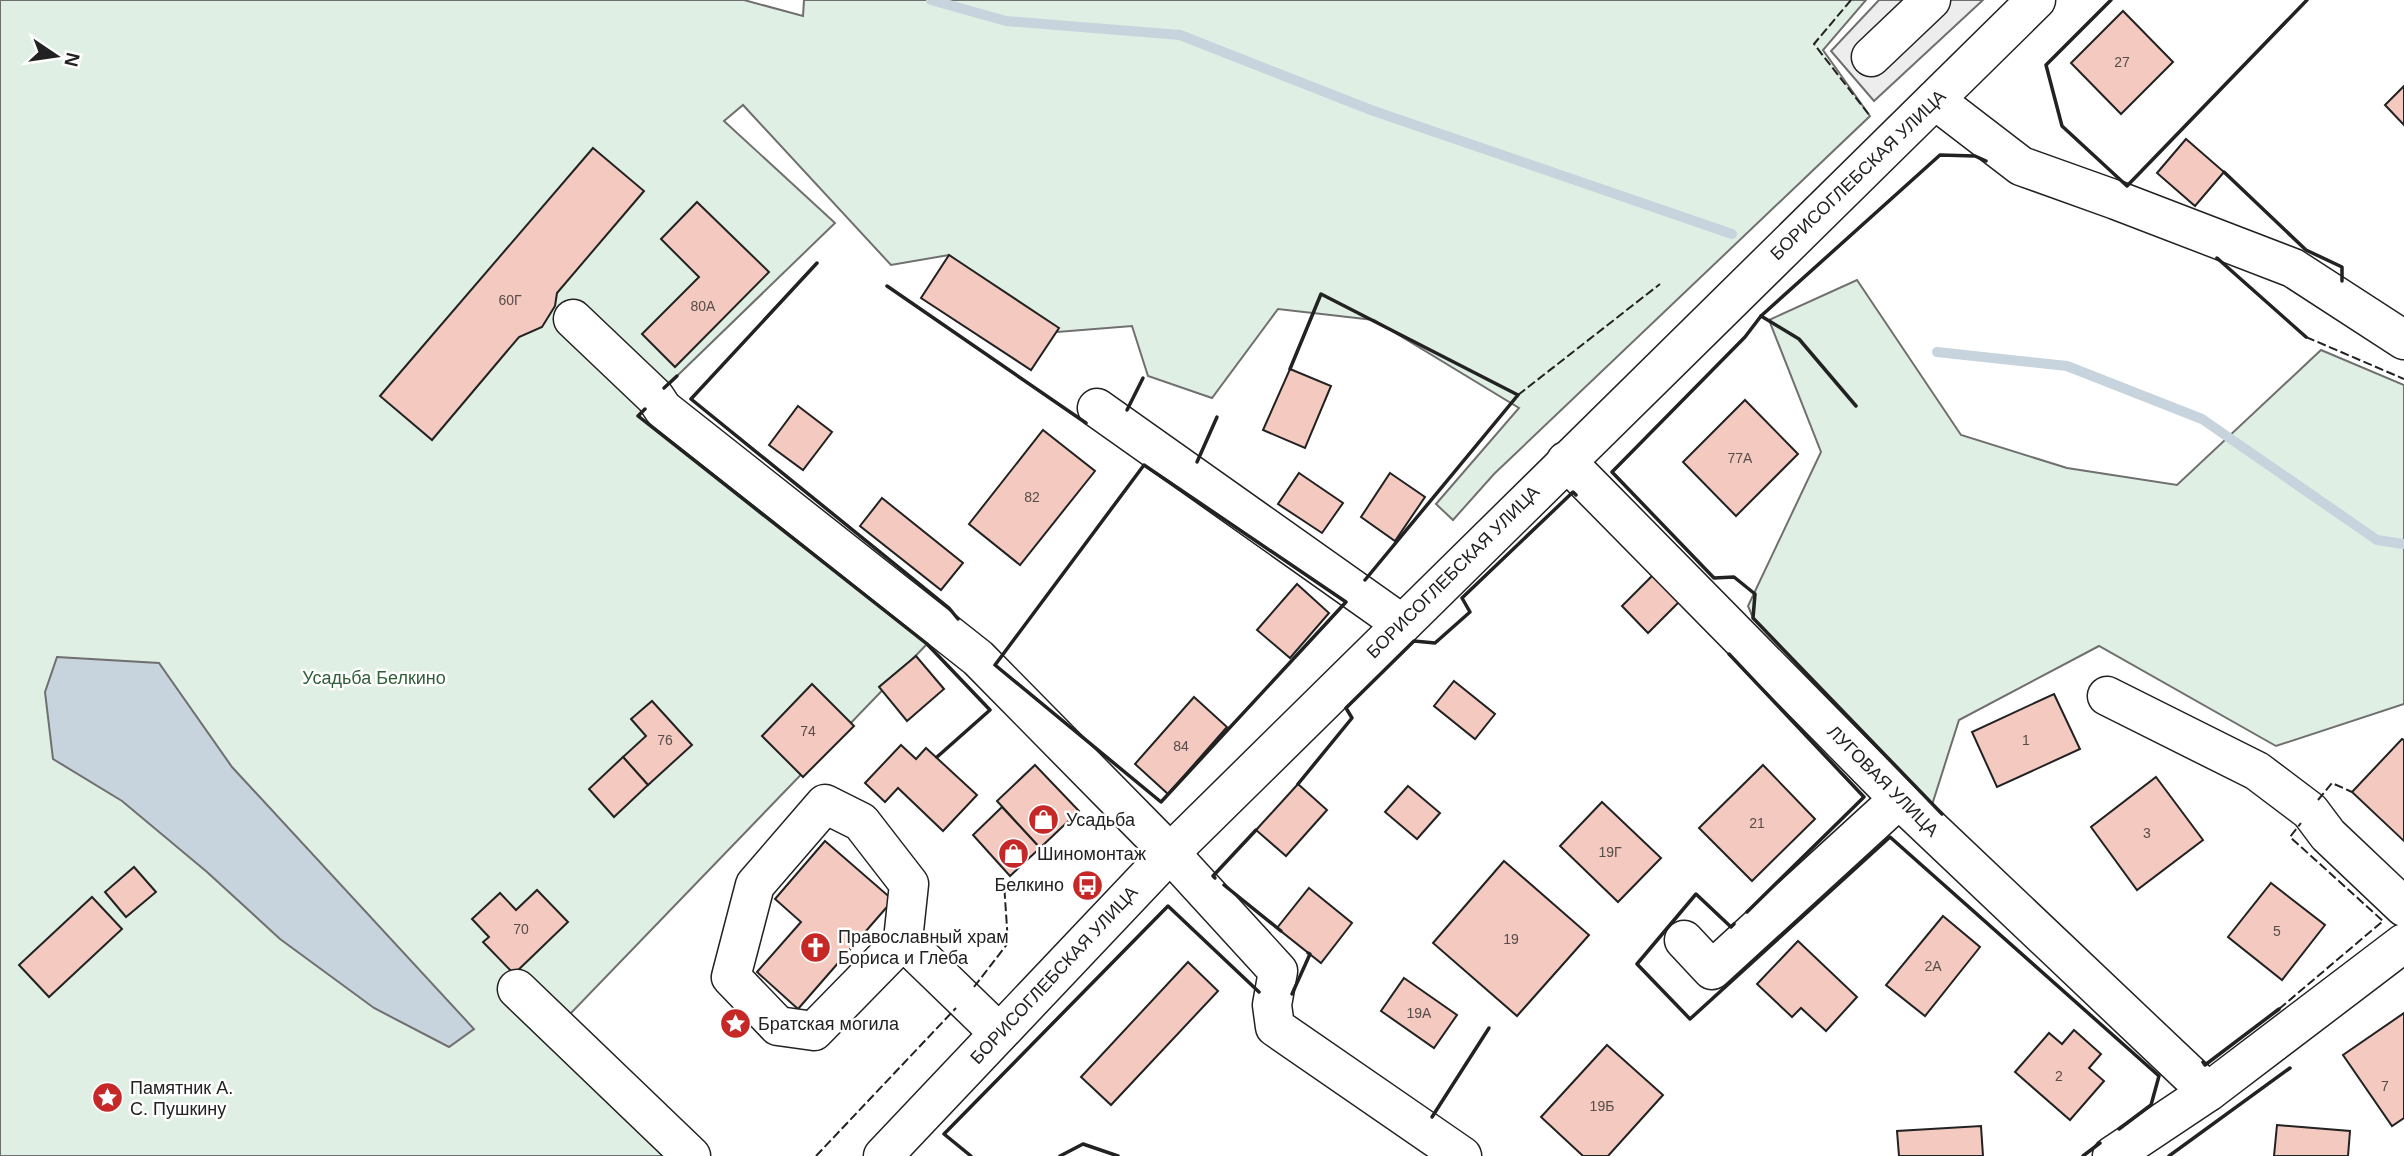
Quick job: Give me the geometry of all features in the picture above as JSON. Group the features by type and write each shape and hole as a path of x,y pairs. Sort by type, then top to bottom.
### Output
{"street":[{"path":"1871,57 1931,0"},
{"name":"БОРИСОГЛЕБСКАЯ УЛИЦА","path":"898,1151 999,1033 1170,853 2036,0"},
{"path":"1935,100 2021,166 2293,268 2404,340"},
{"path":"573,318 655,397 663,409 978,658 1170,853 1278,971 1272,1005 1275,1027 1462,1156"},
{"path":"1097,408 1402,624"},
{"name":"ЛУГОВАЯ УЛИЦА","path":"1566,460 1899,799 2208,1093"},
{"path":"2108,696 2257,771 2310,811 2328,835 2404,907"},
{"path":"1684,940 1712,970 1899,799"},
{"path":"825,804 861,822 909,884 903,940 814,1031 778,1026 731,977 755,885 825,804"},
{"path":"903,940 999,1033"},
{"path":"2112,1156 2208,1093 2404,943"},
{"path":"517,989 691,1156"}],"green space":[{"name":"Усадьба Белкино","path":"0,0 744,0 803,16 804,0 1866,0 1823,50 1870,116 1494,474 1453,520 1436,504 1519,408 1374,320 1278,309 1212,398 1148,376 1132,326 1057,332 949,255 891,265 743,105 724,121 835,223 639,416 927,644 544,1041 668,1156 0,1156"},
{"path":"1857,280 1961,435 2067,468 2177,485 2321,350 2404,385 2404,704 2276,746 2099,646 1959,720 1931,808 1753,618 1748,606 1821,452 1769,320"}],"shaded area":[{"path":"1879,0 1983,0 1874,101 1831,51"},
{"path":"57,657 159,663 232,767 474,1029 449,1047 374,1008 280,939 207,872 122,801 53,759 45,692"}],"building":[{"path":"2123,11 2173,62 2121,114 2071,63"},
{"path":"2404,86 2404,125 2385,105"},
{"path":"2186,139 2224,172 2195,206 2157,173"},
{"path":"593,148 644,191 557,293 555,306 542,327 519,337 432,440 380,396"},
{"path":"697,202 769,272 675,367 642,334 699,277 661,239"},
{"path":"949,255 1059,328 1031,370 921,298"},
{"path":"1290,369 1331,386 1305,448 1263,430"},
{"path":"1745,400 1798,454 1736,516 1683,462"},
{"path":"798,406 832,432 803,470 769,445"},
{"path":"1043,430 1095,471 1020,565 969,524"},
{"path":"1299,473 1343,503 1322,533 1278,504"},
{"path":"1390,473 1425,497 1395,541 1361,517"},
{"path":"882,498 963,563 941,590 860,526"},
{"path":"1653,575 1680,601 1648,633 1622,606"},
{"path":"1297,584 1329,613 1290,658 1257,630"},
{"path":"916,656 944,689 907,721 879,687"},
{"path":"1454,681 1495,714 1475,739 1434,706"},
{"path":"812,684 854,726 803,777 762,736"},
{"path":"2054,694 2080,749 1997,787 1972,732"},
{"path":"1194,697 1227,727 1168,794 1135,764"},
{"path":"652,701 692,745 648,785 623,757 646,736 631,719"},
{"path":"2402,739 2404,740 2404,841 2352,792"},
{"path":"901,745 916,759 926,748 977,795 943,831 898,788 885,802 865,783"},
{"path":"623,757 648,785 614,817 589,789"},
{"path":"1035,765 1079,811 1040,848 997,801"},
{"path":"1763,765 1815,819 1752,881 1699,828"},
{"path":"2156,777 2203,840 2137,890 2091,827"},
{"path":"1298,784 1327,810 1286,856 1256,830"},
{"path":"1408,786 1440,813 1417,839 1385,812"},
{"path":"1602,802 1661,858 1618,902 1560,846"},
{"path":"1002,807 1040,848 1010,876 973,835"},
{"name":"Православный храм Бориса и Глеба","path":"825,841 893,900 798,1009 757,972 801,922 775,899"},
{"path":"1504,861 1589,935 1517,1016 1433,943"},
{"path":"134,867 156,892 126,917 105,892"},
{"path":"2271,883 2325,925 2282,980 2228,937"},
{"path":"1309,888 1352,923 1321,963 1277,928"},
{"path":"537,890 568,922 514,974 483,942 489,937 472,919 500,893 516,910"},
{"path":"92,897 122,929 49,997 19,965"},
{"path":"1943,916 1980,947 1925,1016 1886,985"},
{"path":"1798,941 1857,997 1826,1031 1801,1008 1792,1017 1757,984"},
{"path":"1188,962 1218,991 1111,1105 1081,1077"},
{"path":"1404,978 1457,1015 1434,1048 1381,1011"},
{"path":"2404,1013 2404,1118 2392,1126 2343,1055"},
{"path":"2074,1030 2101,1054 2089,1068 2104,1081 2070,1120 2015,1072 2049,1033 2062,1044"},
{"path":"1607,1045 1663,1095 1608,1156 1583,1156 1541,1117"},
{"path":"2277,1125 2350,1131 2348,1156 2274,1156"},
{"path":"1981,1126 1983,1156 1899,1156 1897,1131"}],"waterway":[{"path":"931,0 1006,21 1180,35 1371,110 1732,234"},
{"path":"1937,352 2067,366 2202,419 2377,540 2404,544"}],"fence":[{"path":"1851,0 1814,44 1870,116"},
{"path":"1518,395 1660,284"},
{"path":"2306,337 2404,379"},
{"path":"2318,800 2332,783 2352,792"},
{"path":"2279,1009 2383,921 2290,837 2301,823"},
{"path":"974,987 1008,943 1004,883"},
{"path":"816,1156 956,1008"}],"wall":[{"path":"2111,0 2046,65 2062,126 2127,186 2307,0"},
{"path":"1942,814 1753,618 1755,594 1734,577 1714,578 1612,472 1745,337 1761,316 1940,155 1975,156 1986,161"},
{"path":"2224,172 2306,250 2342,267 2342,281"},
{"path":"2217,258 2306,337"},
{"path":"817,263 691,399 949,608 958,619"},
{"path":"887,286 1086,423"},
{"path":"1290,369 1321,294 1518,395 1365,580"},
{"path":"1761,316 1799,339 1856,406"},
{"path":"664,388 677,376"},
{"path":"1127,410 1143,378"},
{"path":"645,409 638,416 927,644 990,710 937,757"},
{"path":"1197,462 1217,417"},
{"path":"1144,465 1346,602 1161,802 995,665 1144,465"},
{"path":"1298,784 1352,718 1346,708 1414,641 1435,643 1470,612 1462,598 1573,492 1576,495"},
{"path":"1729,654 1864,797 1747,912"},
{"path":"1215,878 1213,876 1256,830"},
{"path":"1734,924 1731,927 1696,894 1637,964 1690,1019 1890,837 2159,1076 2151,1105 2119,1129"},
{"path":"1224,885 1281,931"},
{"path":"971,1156 944,1134 1168,906 1259,992"},
{"path":"1292,994 1310,954 1308,953"},
{"path":"2203,1062 2205,1065 2279,1009"},
{"path":"1432,1117 1489,1028"},
{"path":"2169,1156 2290,1068"},
{"path":"2083,1156 2100,1143"},
{"path":"1060,1156 1083,1144 1118,1156"}],"place":[{"name":"Усадьба","path":"1043,820"},
{"name":"Шиномонтаж","path":"1014,854"},
{"name":"Белкино","path":"1087,885"},
{"name":"Православный храм Бориса и Глеба","path":"815,947"},
{"name":"Братская могила","path":"735,1024"},
{"name":"Памятник А. С. Пушкину","path":"107,1098"}]}
